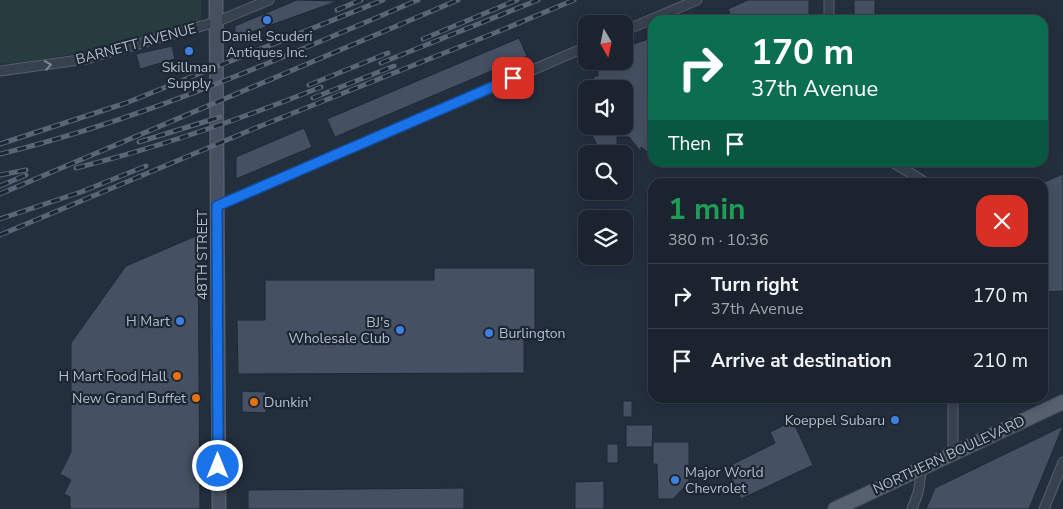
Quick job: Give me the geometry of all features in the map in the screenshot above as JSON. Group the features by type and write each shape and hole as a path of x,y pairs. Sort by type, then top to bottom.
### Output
{"main road":[{"name":"NORTHERN BOULEVARD","path":"835,509 1063,402"}],"street":[{"name":"48TH STREET","path":"216,0 219,509"},
{"name":"BARNETT AVENUE","path":"0,71 86,59 216,22 269,0"},
{"path":"662,15 697,0"},
{"path":"829,0 829,15"},
{"path":"633,27 648,21"},
{"path":"217,206 578,50"},
{"path":"900,167 918,178"},
{"path":"953,403 953,453"},
{"path":"1044,509 1063,462"},
{"path":"912,509 918,493 922,468"}],"green space":[{"path":"0,0 201,0 201,20 101,49 13,64 0,63"}],"building":[{"path":"297,0 338,1 235,38 235,26"},
{"path":"748,0 809,0 809,15 730,15 728,9"},
{"path":"854,0 875,0 875,15 854,15"},
{"path":"519,38 527,56 335,137 327,119"},
{"path":"648,39 648,152 641,147 641,152 629,137 617,137 617,145 597,145 593,135 633,135 633,80 594,80 594,76 598,76 598,70 633,70 633,44"},
{"path":"172,46 175,59 140,69 136,54"},
{"path":"304,128 312,147 236,179 236,157"},
{"path":"1063,174 1063,291 1048,292 1048,180"},
{"path":"198,235 200,509 70,509 70,497 64,494 71,480 60,474 71,452 71,343 126,266"},
{"name":"BJ's Wholesale Club","path":"434,268 535,268 535,340 524,340 524,373 238,374 237,320 265,320 265,280 434,280"},
{"name":"Dunkin'","path":"242,391 266,392 266,413 242,412"},
{"path":"623,401 632,401 632,417 623,417"},
{"path":"793,421 813,465 741,499 727,467 775,443 770,432"},
{"path":"626,425 653,425 652,447 626,447"},
{"path":"1063,426 1029,509 926,509 935,488"},
{"path":"653,442 689,442 689,482 673,499 658,499 657,464 653,464"},
{"path":"607,444 618,444 618,463 607,463"},
{"path":"604,481 604,509 575,509 575,482"},
{"path":"464,488 464,509 248,509 248,490"}],"railway":[{"path":"337,10 361,0"},
{"path":"0,144 126,103 383,0"},
{"path":"0,154 54,140 212,86 418,0"},
{"path":"0,194 458,0"},
{"path":"423,39 517,0"},
{"path":"381,63 538,0"},
{"path":"0,235 253,129 574,0"},
{"path":"309,85 388,53"},
{"path":"313,98 394,66"},
{"path":"76,168 200,132 321,87"},
{"path":"139,142 220,117"},
{"path":"0,219 81,192 146,166"},
{"path":"0,175 26,170"},
{"path":"0,186 26,175"}],"place":[{"name":"Daniel Scuderi Antiques Inc.","path":"267,20"},
{"name":"Skillman Supply","path":"189,51"},
{"name":"H Mart","path":"180,321"},
{"name":"BJ's Wholesale Club","path":"400,330"},
{"name":"Burlington","path":"489,333"},
{"name":"H Mart Food Hall","path":"177,376"},
{"name":"New Grand Buffet","path":"196,398"},
{"name":"Dunkin'","path":"254,402"},
{"name":"Koeppel Subaru","path":"895,420"},
{"name":"Major World Chevrolet","path":"675,480"}],"route":[{"path":"218,466 217,206 513,78"}]}
